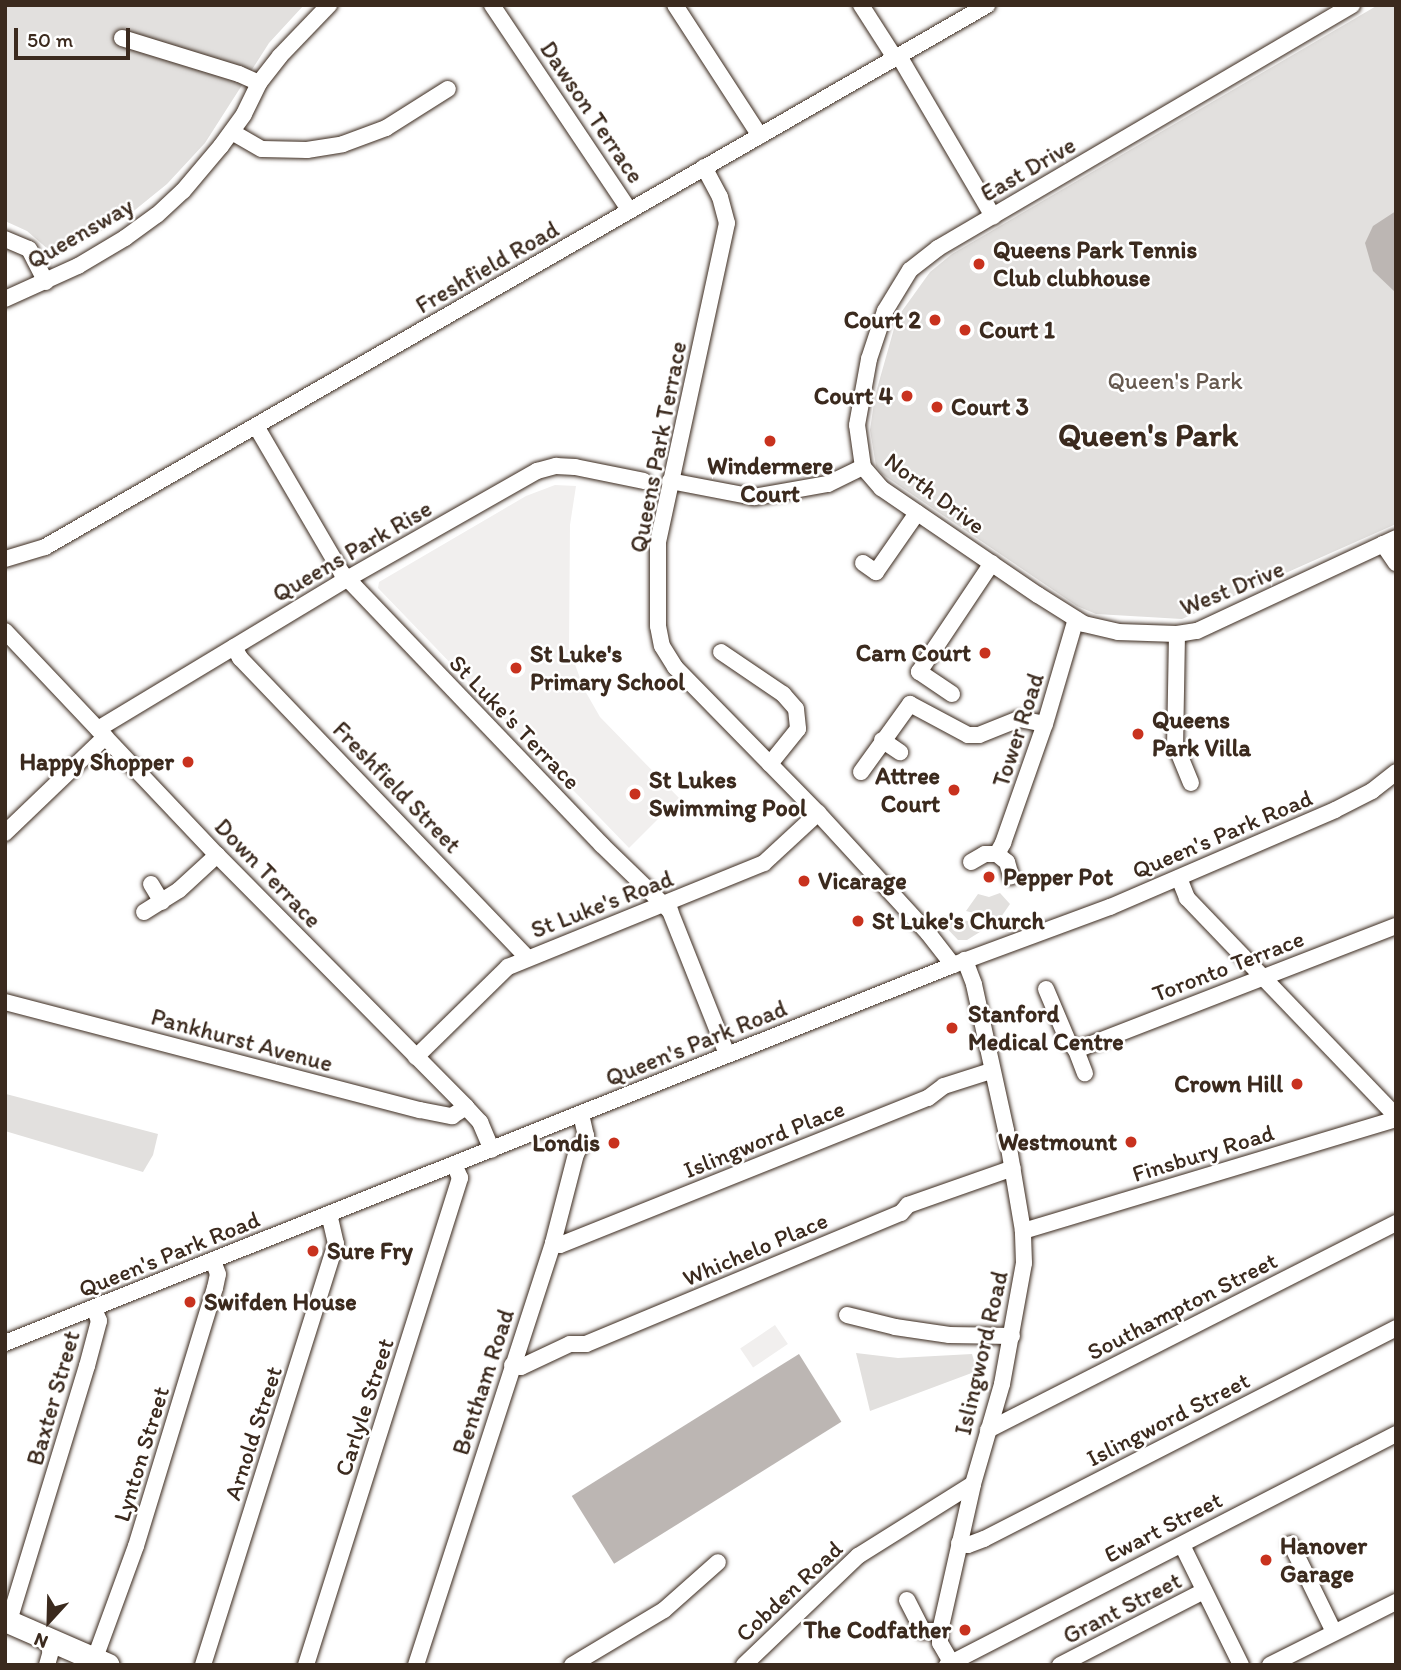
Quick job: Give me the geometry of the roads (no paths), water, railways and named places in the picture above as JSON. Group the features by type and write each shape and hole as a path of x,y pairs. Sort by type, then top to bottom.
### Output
{"street":[{"name":"Queensway","path":"5,299 46,282 125,238 157,215 195,177 232,132 259,83 295,38 329,5"},
{"name":"Dawson Terrace","path":"492,5 629,210"},
{"path":"674,5 760,136"},
{"path":"861,5 897,57 993,216"},
{"name":"Freshfield Road","path":"5,559 45,547 987,5"},
{"name":"East Drive","path":"863,467 858,442 858,416 875,338 895,291 925,257 1352,5"},
{"path":"122,38 239,74 259,83"},
{"path":"232,132 262,149 307,150 344,144 386,128 448,89"},
{"name":"Queens Park Terrace","path":"705,167 720,197 727,223 659,542 657,626 662,646 681,673 817,813 928,933 959,962"},
{"path":"5,239 29,249 46,282"},
{"name":"St Luke's Terrace","path":"256,426 347,579 674,918 727,1054"},
{"name":"Queens Park Rise","path":"5,833 102,733 234,647 537,471 556,466 575,467 644,481"},
{"name":"North Drive","path":"670,481 754,498 828,484 863,467 875,483 917,513 1076,619"},
{"path":"863,563 876,572 917,513"},
{"path":"1389,541 1396,563"},
{"name":"West Drive","path":"1076,619 1118,632 1177,634 1197,631 1389,541"},
{"path":"951,694 919,672 992,563"},
{"name":"Tower Road","path":"998,854 1045,724 1076,619"},
{"name":"Down Terrace","path":"5,631 217,855 466,1107 480,1122 492,1150"},
{"path":"1177,634 1175,744 1191,783"},
{"name":"Freshfield Street","path":"234,647 242,660 523,949 528,958"},
{"path":"721,652 783,694 796,709 798,729 770,764"},
{"path":"861,772 910,704 968,735 979,735 1019,719 1045,724"},
{"path":"882,740 900,752"},
{"name":"Queen's Park Road","path":"5,1343 959,962 1045,932 1179,878 1360,798 1396,772"},
{"name":"St Luke's Road","path":"416,1057 503,972 528,958 764,863 817,813"},
{"path":"971,862 985,854 998,854 1007,862 1012,876"},
{"path":"144,912 162,902 217,855"},
{"path":"1179,878 1187,898 1396,1117"},
{"path":"151,884 162,902"},
{"name":"Toronto Terrace","path":"1076,1050 1396,926"},
{"name":"Islingword Road","path":"940,1631 972,1484 1012,1336 1023,1275 1023,1231 1013,1168 974,984 959,962"},
{"path":"1046,989 1085,1073"},
{"name":"Pankhurst Avenue","path":"5,1002 420,1110 450,1116 466,1107"},
{"name":"Islingword Place","path":"552,1242 560,1245 928,1098 944,1086 991,1071"},
{"name":"Bentham Road","path":"416,1665 552,1242 576,1154 583,1148 586,1136 581,1114"},
{"name":"Finsbury Road","path":"1023,1231 1396,1117"},
{"name":"Carlyle Street","path":"306,1665 460,1178 454,1164"},
{"name":"Whichelo Place","path":"512,1365 521,1367 570,1344 586,1343 901,1213 908,1205 1013,1168"},
{"name":"Arnold Street","path":"203,1665 336,1244 328,1214"},
{"name":"Southampton Street","path":"988,1430 1396,1223"},
{"name":"Lynton Street","path":"102,1662 218,1275 213,1261"},
{"name":"Baxter Street","path":"7,1621 87,1366 99,1321 94,1308"},
{"path":"847,1315 895,1327 949,1335 1012,1336"},
{"name":"Islingword Street","path":"959,1544 968,1545 984,1539 1396,1328"},
{"name":"Ewart Street","path":"949,1663 1396,1434"},
{"name":"Cobden Road","path":"744,1665 858,1556 972,1484"},
{"path":"1291,1544 1334,1632"},
{"path":"1182,1545 1241,1665"},
{"path":"572,1665 664,1610 718,1562"},
{"name":"Grant Street","path":"1060,1665 1204,1591"},
{"path":"907,1600 923,1631 940,1631 940,1643 949,1663"},
{"path":"1270,1665 1396,1602"},
{"path":"7,1621 102,1662"},
{"path":"47,1665 54,1640"}],"place":[{"name":"Queens Park Tennis Club clubhouse","path":"979,264"},
{"name":"Court 2","path":"935,320"},
{"name":"Court 1","path":"965,330"},
{"name":"Court 4","path":"907,396"},
{"name":"Court 3","path":"937,407"},
{"name":"Windermere Court","path":"770,441"},
{"name":"Carn Court","path":"985,653"},
{"name":"St Luke's Primary School","path":"516,668"},
{"name":"Queens Park Villa","path":"1138,734"},
{"name":"Happy Shopper","path":"188,762"},
{"name":"Attree Court","path":"954,790"},
{"name":"St Lukes Swimming Pool","path":"635,794"},
{"name":"Pepper Pot","path":"989,877"},
{"name":"Vicarage","path":"804,881"},
{"name":"St Luke's Church","path":"858,921"},
{"name":"Stanford Medical Centre","path":"952,1028"},
{"name":"Crown Hill","path":"1297,1084"},
{"name":"Westmount","path":"1131,1142"},
{"name":"Londis","path":"614,1143"},
{"name":"Sure Fry","path":"313,1251"},
{"name":"Swifden House","path":"190,1302"},
{"name":"Hanover Garage","path":"1266,1560"},
{"name":"The Codfather","path":"965,1630"}],"district":[{"name":"Queen's Park","path":"1148,435"}]}
